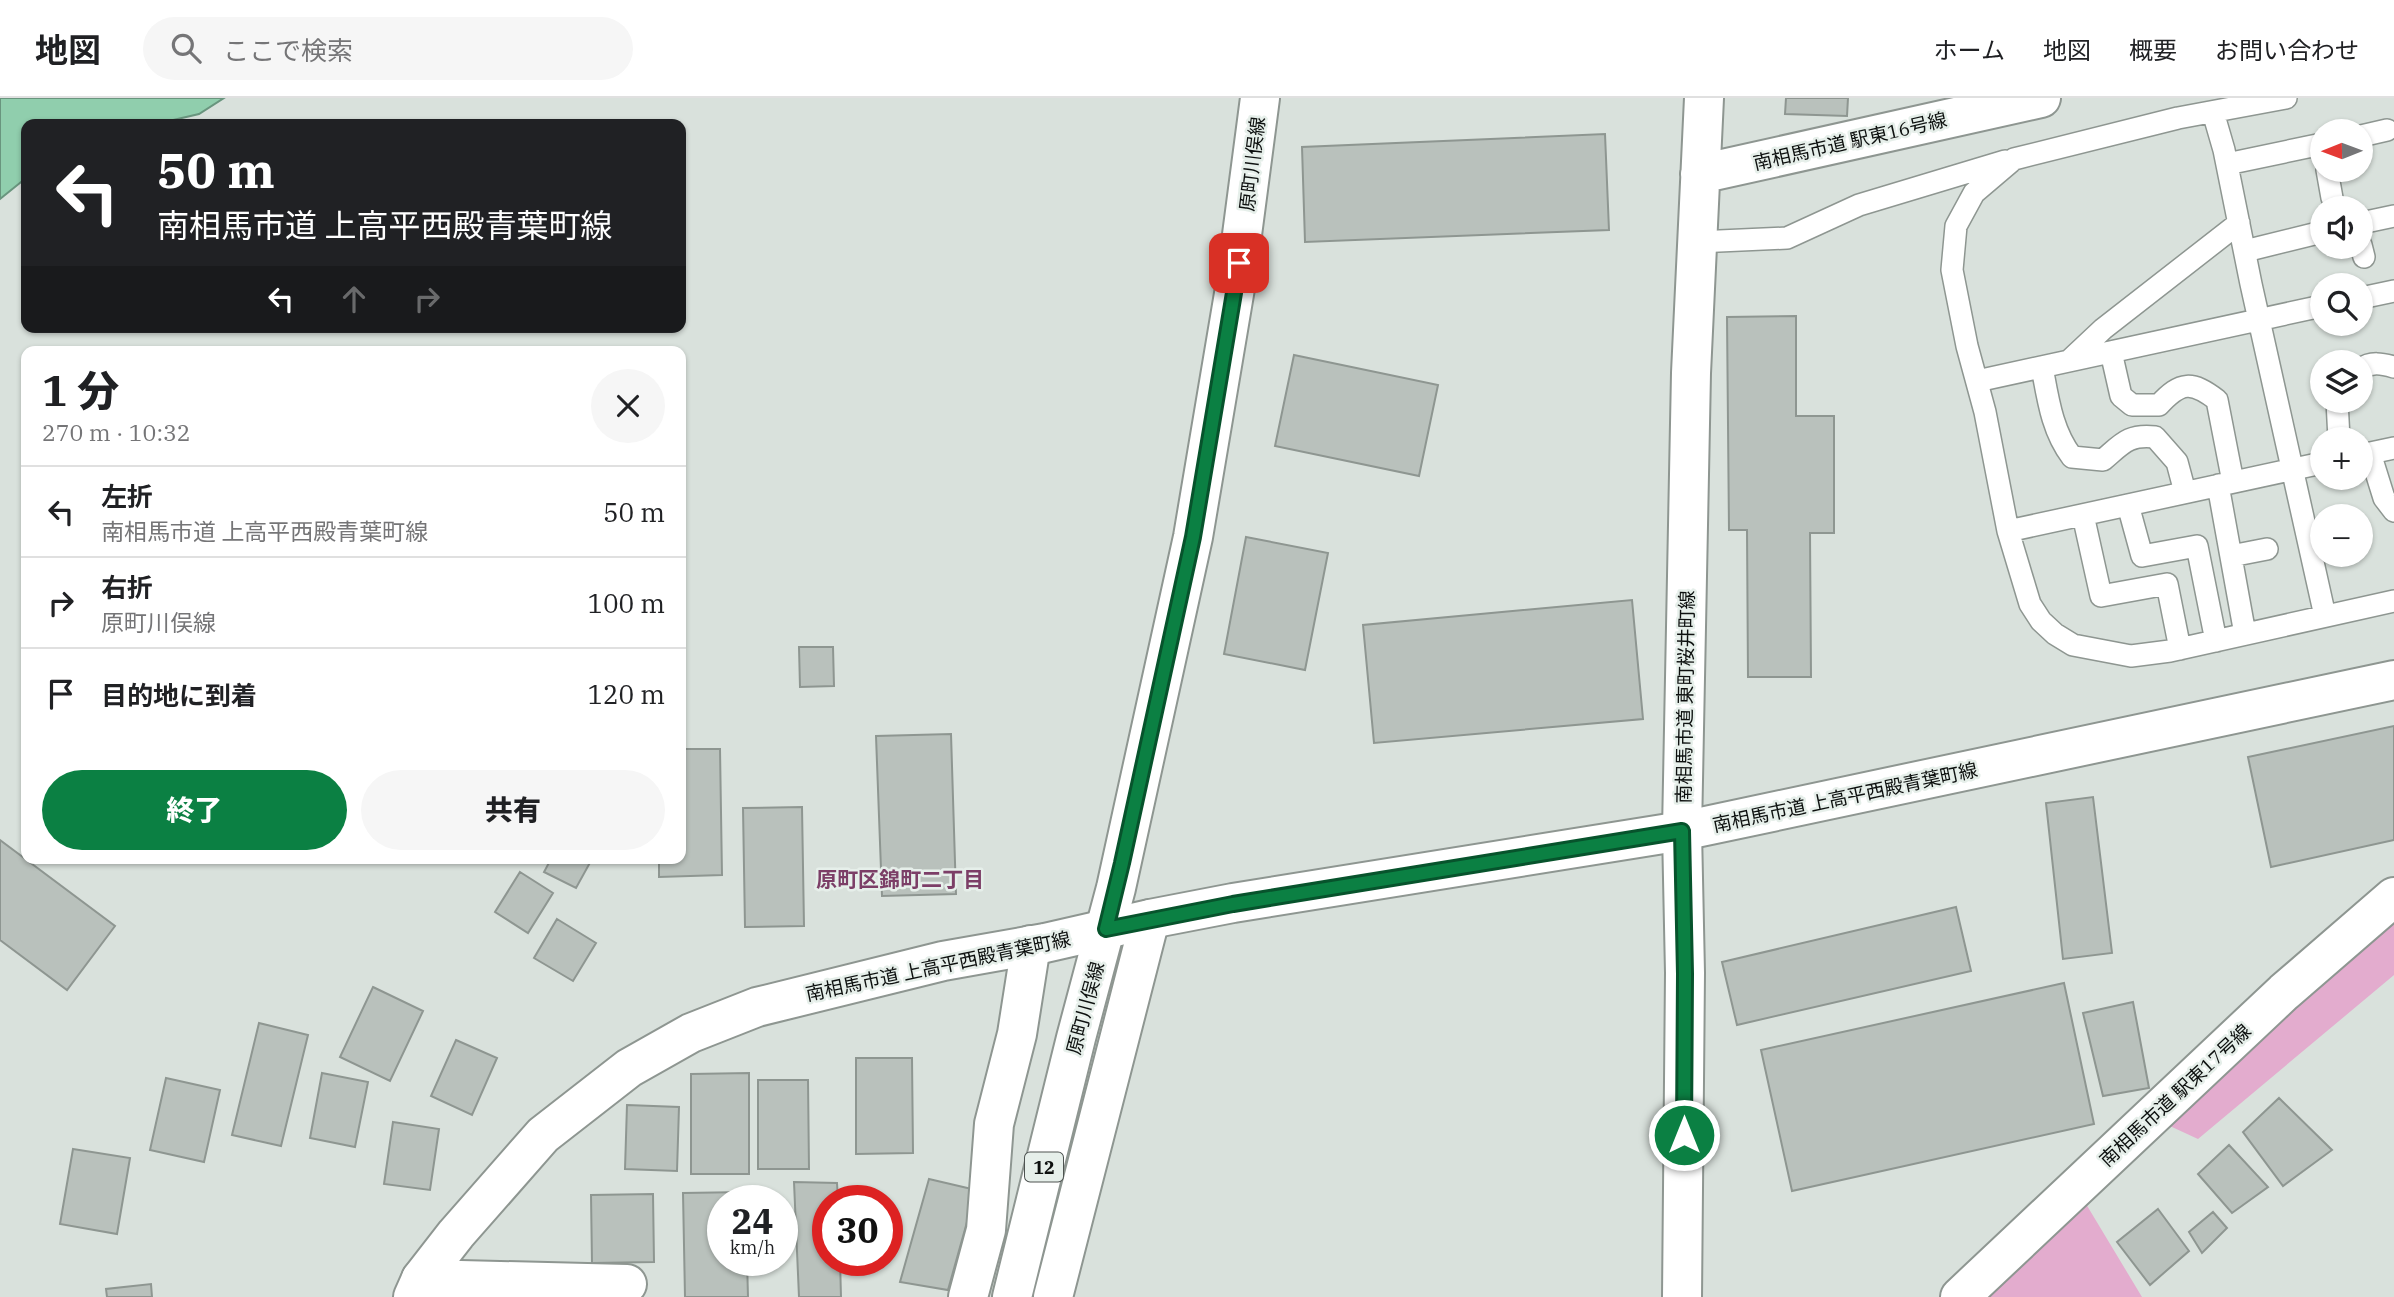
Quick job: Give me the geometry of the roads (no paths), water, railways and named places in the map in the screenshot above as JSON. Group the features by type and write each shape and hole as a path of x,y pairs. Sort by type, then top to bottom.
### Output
{"street":[{"name":"原町川俣線","path":"1012,1297 1122,863 1193,537 1235,288 1261,98"},
{"name":"南相馬市道 東町桜井町線","path":"1682,1297 1685,974 1682,831 1691,373 1704,98"},
{"name":"南相馬市道 駅東16号線","path":"1700,174 2041,98"},
{"name":"南相馬市道 上高平西殿青葉町線","path":"417,1288 456,1234 543,1135 629,1068 691,1033 757,1007 943,961 1150,919 1682,831 2394,680"},
{"name":"南相馬市道 駅東17号線","path":"1960,1297 2284,992 2394,897"},
{"path":"1053,1297 1150,919"},
{"path":"968,1297 986,1230 994,1124 1017,1034 1031,945"},
{"path":"417,1288 627,1284"}],"lane":[{"path":"1697,242 1787,238 1859,205 2014,159 2213,112 2286,98"},
{"path":"2213,112 2227,164 2325,616"},
{"path":"2373,133 2387,130"},
{"path":"2227,164 2310,147"},
{"path":"2014,159 1974,194 1956,226 1952,270 2008,531 2030,604 2041,621 2073,645 2131,656 2180,649 2394,601"},
{"path":"2373,220 2394,216"},
{"path":"2069,361 2103,329 2239,223"},
{"path":"2245,251 2310,235"},
{"path":"2373,295 2394,291"},
{"path":"1977,381 2310,308"},
{"path":"2110,352 2121,396 2132,405 2159,405 2180,387 2196,386 2217,400 2231,556 2245,634"},
{"path":"2373,364 2381,363 2394,368"},
{"path":"2042,367 2054,422 2061,443 2072,457 2103,460 2124,441 2141,436 2155,438 2177,461 2185,492"},
{"path":"2373,452 2394,448"},
{"path":"2008,531 2310,465"},
{"path":"2373,471 2384,498 2394,511"},
{"path":"2128,505 2142,555 2197,546 2216,641"},
{"path":"2083,515 2101,596 2167,584 2180,649"},
{"path":"2231,556 2267,549"}],"district":[{"name":"原町区錦町二丁目","path":"900,879"}]}
